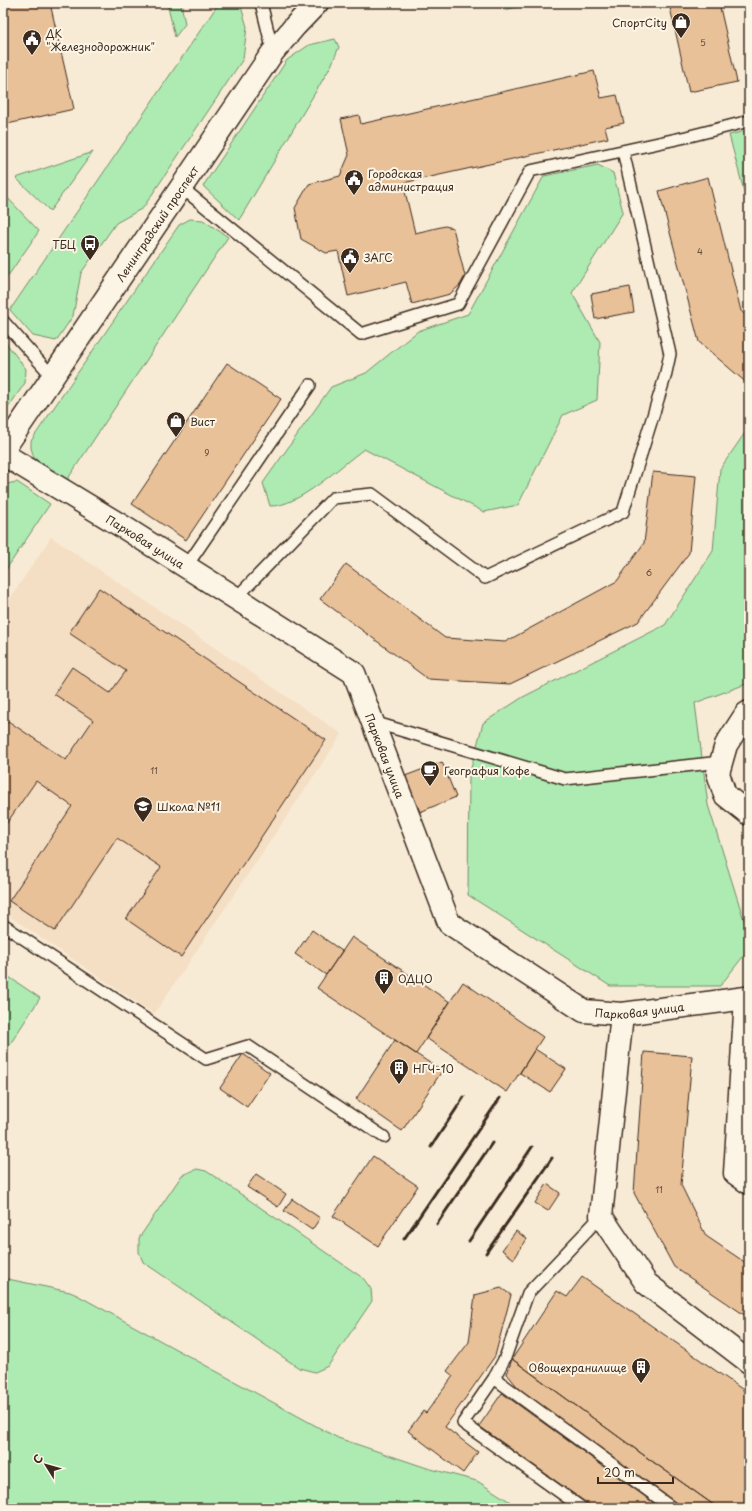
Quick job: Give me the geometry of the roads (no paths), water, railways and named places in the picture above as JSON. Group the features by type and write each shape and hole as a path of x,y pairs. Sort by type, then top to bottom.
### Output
{"street":[{"name":"Ленинградский проспект","path":"3,450 273,52 317,3"},
{"name":"Парковая улица","path":"3,454 354,673 450,923 584,1011 622,1014 747,997 735,1173 749,1183"},
{"path":"749,712 746,714 726,745 718,773 725,795 749,814"},
{"path":"622,1014 601,1216 646,1283 749,1362"}],"lane":[{"path":"261,3 273,52"},
{"path":"181,187 362,334 458,304 530,171 623,151 749,120"},
{"path":"236,598 333,498 372,494 485,578 623,512 665,377 670,354 623,151"},
{"path":"3,321 52,376"},
{"path":"186,567 310,385"},
{"path":"373,722 565,779 721,762"},
{"path":"3,925 206,1059 248,1046 384,1137"},
{"path":"582,1508 463,1423 494,1378 505,1358 528,1293 601,1216"},
{"path":"494,1378 672,1508"}],"railway":[{"path":"431,1147 464,1097"},
{"path":"404,1239 500,1098"},
{"path":"437,1224 492,1143"},
{"path":"469,1241 532,1147"},
{"path":"486,1253 552,1158"}],"place":[{"name":"СпортCity","path":"681,39"},
{"name":"ДК \"Железнодорожник\"","path":"32,56"},
{"name":"Городская администрация","path":"354,196"},
{"name":"ТБЦ","path":"90,261"},
{"name":"ЗАГС","path":"350,274"},
{"name":"Вист","path":"176,438"},
{"name":"География Кофе","path":"430,787"},
{"name":"Школа №11","path":"143,823"},
{"name":"ОДЦО","path":"384,995"},
{"name":"НГЧ-10","path":"399,1085"},
{"name":"Овощехранилище","path":"641,1384"}]}
